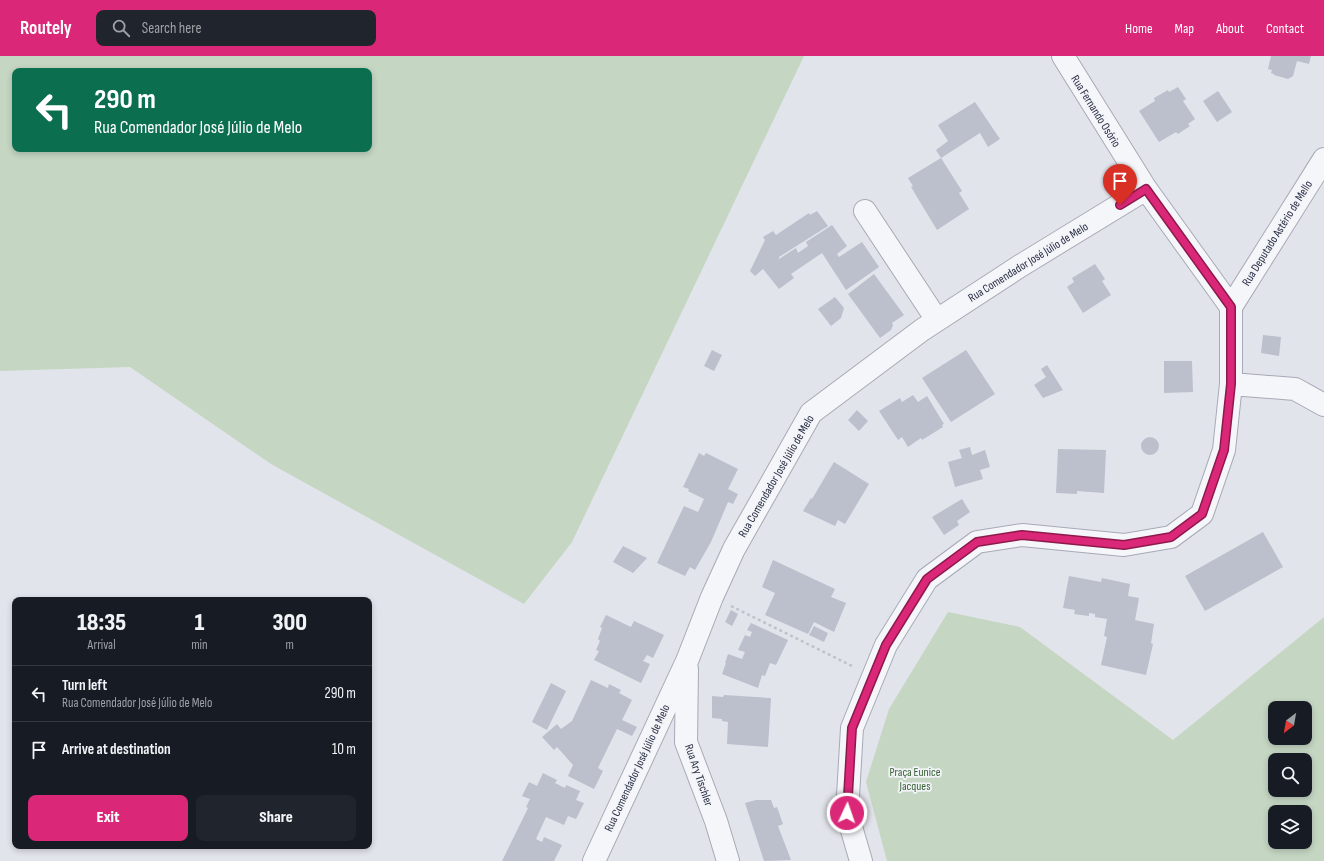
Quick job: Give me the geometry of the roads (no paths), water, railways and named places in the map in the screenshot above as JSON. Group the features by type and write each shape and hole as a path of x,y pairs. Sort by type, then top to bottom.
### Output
{"street":[{"name":"Rua Fernando Osório","path":"1063,56 1146,189 1231,307"},
{"name":"Rua Deputado Astério de Mello","path":"1231,307 1324,159"},
{"name":"Rua Comendador José Júlio de Melo","path":"594,861 687,661 712,597 734,550 811,413 922,330 1020,266 1146,189"},
{"path":"865,211 937,320"},
{"path":"862,861 847,813 852,728 886,645 927,579 977,542 1022,535 1124,545 1171,537 1202,514 1224,450 1231,384 1231,307"},
{"path":"1231,384 1295,389 1324,405"},
{"name":"Rua Ary Tischler","path":"687,661 686,742 716,822 728,861"}],"park label":[{"name":"Praça Eunice Jacques","path":"915,779"}]}
